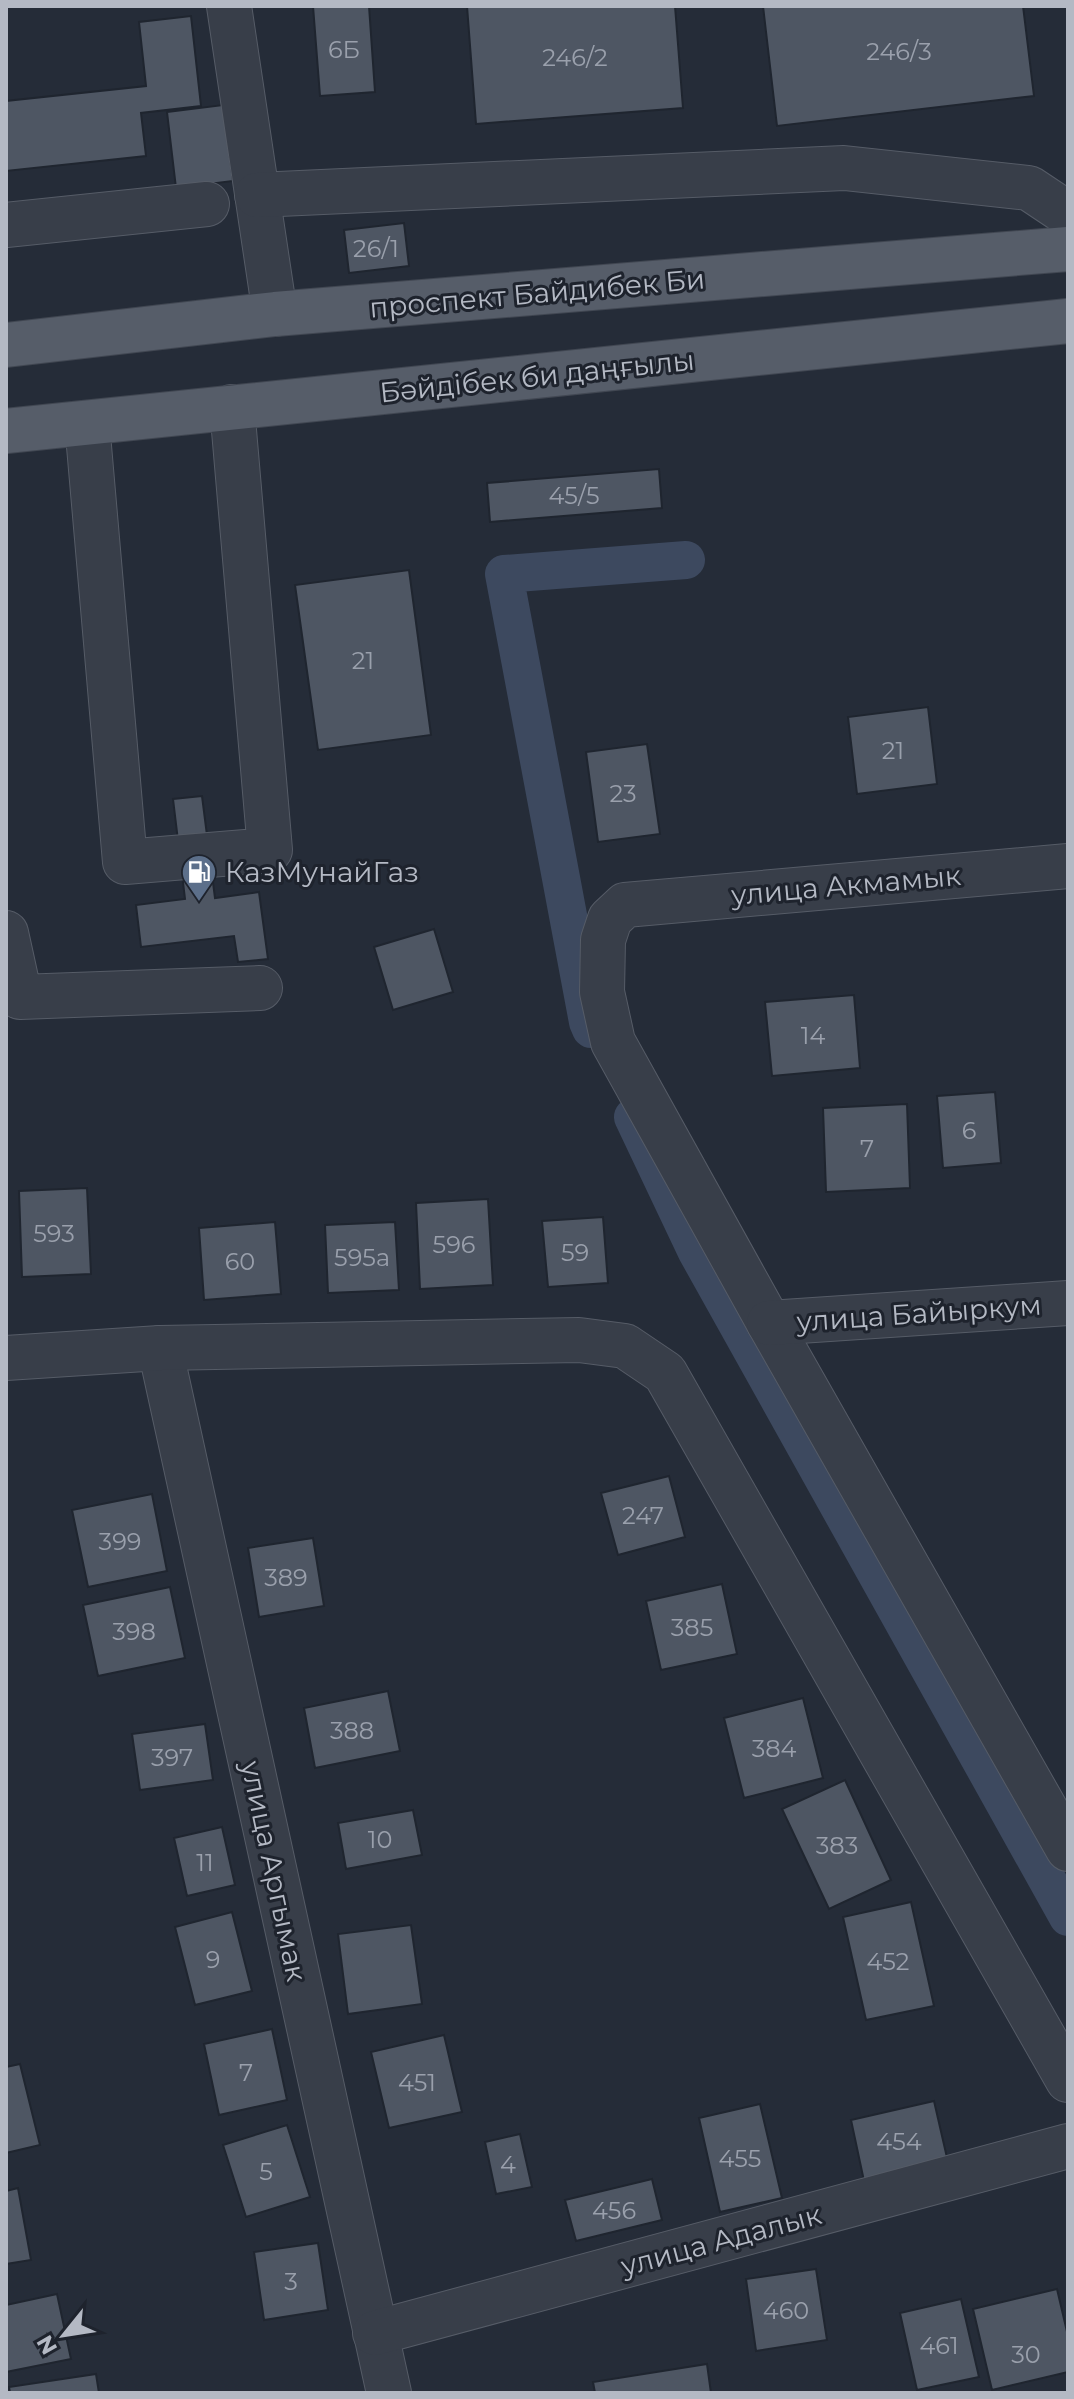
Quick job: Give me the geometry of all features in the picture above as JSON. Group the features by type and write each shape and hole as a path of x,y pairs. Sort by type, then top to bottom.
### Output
{"main road":[{"name":"проспект Байдибек Би","path":"6,345 275,314 1068,249"},
{"name":"Бәйдібек би даңғылы","path":"6,431 1068,321"}],"street":[{"path":"229,6 275,314"},
{"path":"257,195 844,168 1029,188 1068,214"},
{"path":"6,225 207,204"},
{"path":"87,423 125,862 270,850 232,407"},
{"name":"улица Акмамык","path":"769,1323 613,1042 602,992 603,940 610,919 625,905 1068,866"},
{"path":"6,933 20,997 260,988"},
{"name":"улица Байыркум","path":"769,1323 1068,1303"},
{"path":"769,1323 1068,1849"},
{"path":"6,1358 160,1348 579,1340 625,1346 665,1373 1068,2080"},
{"name":"улица Аргымак","path":"160,1348 389,2393"},
{"name":"улица Адалык","path":"375,2333 1068,2146"}],"building":[{"path":"313,6 369,6 375,92 320,96"},
{"path":"467,6 675,6 683,108 476,124"},
{"path":"763,6 1023,6 1034,96 777,126"},
{"path":"191,16 201,106 141,113 146,156 6,171 6,101 146,86 139,22"},
{"path":"223,105 233,181 176,188 167,112"},
{"path":"404,223 409,266 349,273 344,230"},
{"path":"659,469 662,508 490,522 487,483"},
{"path":"409,570 431,735 318,750 295,585"},
{"path":"928,707 937,784 857,794 848,717"},
{"path":"647,744 660,834 598,842 586,752"},
{"path":"202,796 215,898 259,892 268,959 238,962 234,936 141,947 136,905 185,899 173,799"},
{"path":"434,929 453,992 393,1010 374,947"},
{"path":"854,995 860,1068 772,1076 765,1002"},
{"path":"995,1092 1001,1163 943,1168 937,1096"},
{"path":"907,1104 910,1188 826,1192 823,1108"},
{"path":"87,1188 91,1274 22,1277 19,1191"},
{"path":"488,1199 493,1285 420,1289 416,1203"},
{"path":"603,1217 608,1283 548,1287 542,1221"},
{"path":"275,1222 281,1294 204,1300 199,1228"},
{"path":"395,1222 399,1290 328,1293 325,1225"},
{"path":"669,1476 685,1537 618,1555 601,1493"},
{"path":"152,1494 167,1571 88,1587 72,1510"},
{"path":"313,1538 324,1606 259,1617 248,1548"},
{"path":"722,1584 737,1654 661,1670 646,1601"},
{"path":"170,1587 185,1658 98,1676 83,1605"},
{"path":"388,1691 400,1751 315,1768 304,1708"},
{"path":"803,1698 823,1778 744,1798 724,1718"},
{"path":"205,1724 213,1780 140,1790 132,1734"},
{"path":"845,1780 891,1880 829,1909 782,1809"},
{"path":"413,1810 422,1855 346,1869 338,1823"},
{"path":"222,1827 235,1885 187,1896 174,1838"},
{"path":"911,1902 934,2006 866,2020 843,1917"},
{"path":"232,1912 252,1991 195,2005 175,1927"},
{"path":"411,1925 422,2004 348,2014 338,1934"},
{"path":"272,2029 287,2100 219,2115 204,2044"},
{"path":"444,2035 462,2112 389,2128 371,2052"},
{"path":"20,2064 40,2145 6,2153 6,2067"},
{"path":"934,2101 948,2162 864,2181 851,2120"},
{"path":"760,2104 782,2198 720,2212 699,2118"},
{"path":"287,2125 310,2197 246,2217 223,2145"},
{"path":"520,2134 532,2187 496,2194 485,2142"},
{"path":"652,2179 662,2220 576,2241 565,2200"},
{"path":"18,2188 31,2260 6,2264 6,2191"},
{"path":"318,2243 328,2310 264,2320 254,2252"},
{"path":"816,2269 827,2340 756,2351 746,2279"},
{"path":"1057,2289 1068,2336 1068,2372 992,2390 973,2309"},
{"path":"57,2294 71,2359 6,2372 6,2305"},
{"path":"961,2299 979,2377 917,2390 900,2313"},
{"path":"707,2364 711,2393 595,2393 593,2382"},
{"path":"96,2374 99,2393 10,2393 9,2387"}],"waterway":[{"path":"591,1029 504,574 686,560"},
{"path":"633,1117 697,1252 1068,1917"}],"place":[{"name":"КазМунайГаз","path":"199,903"}]}
